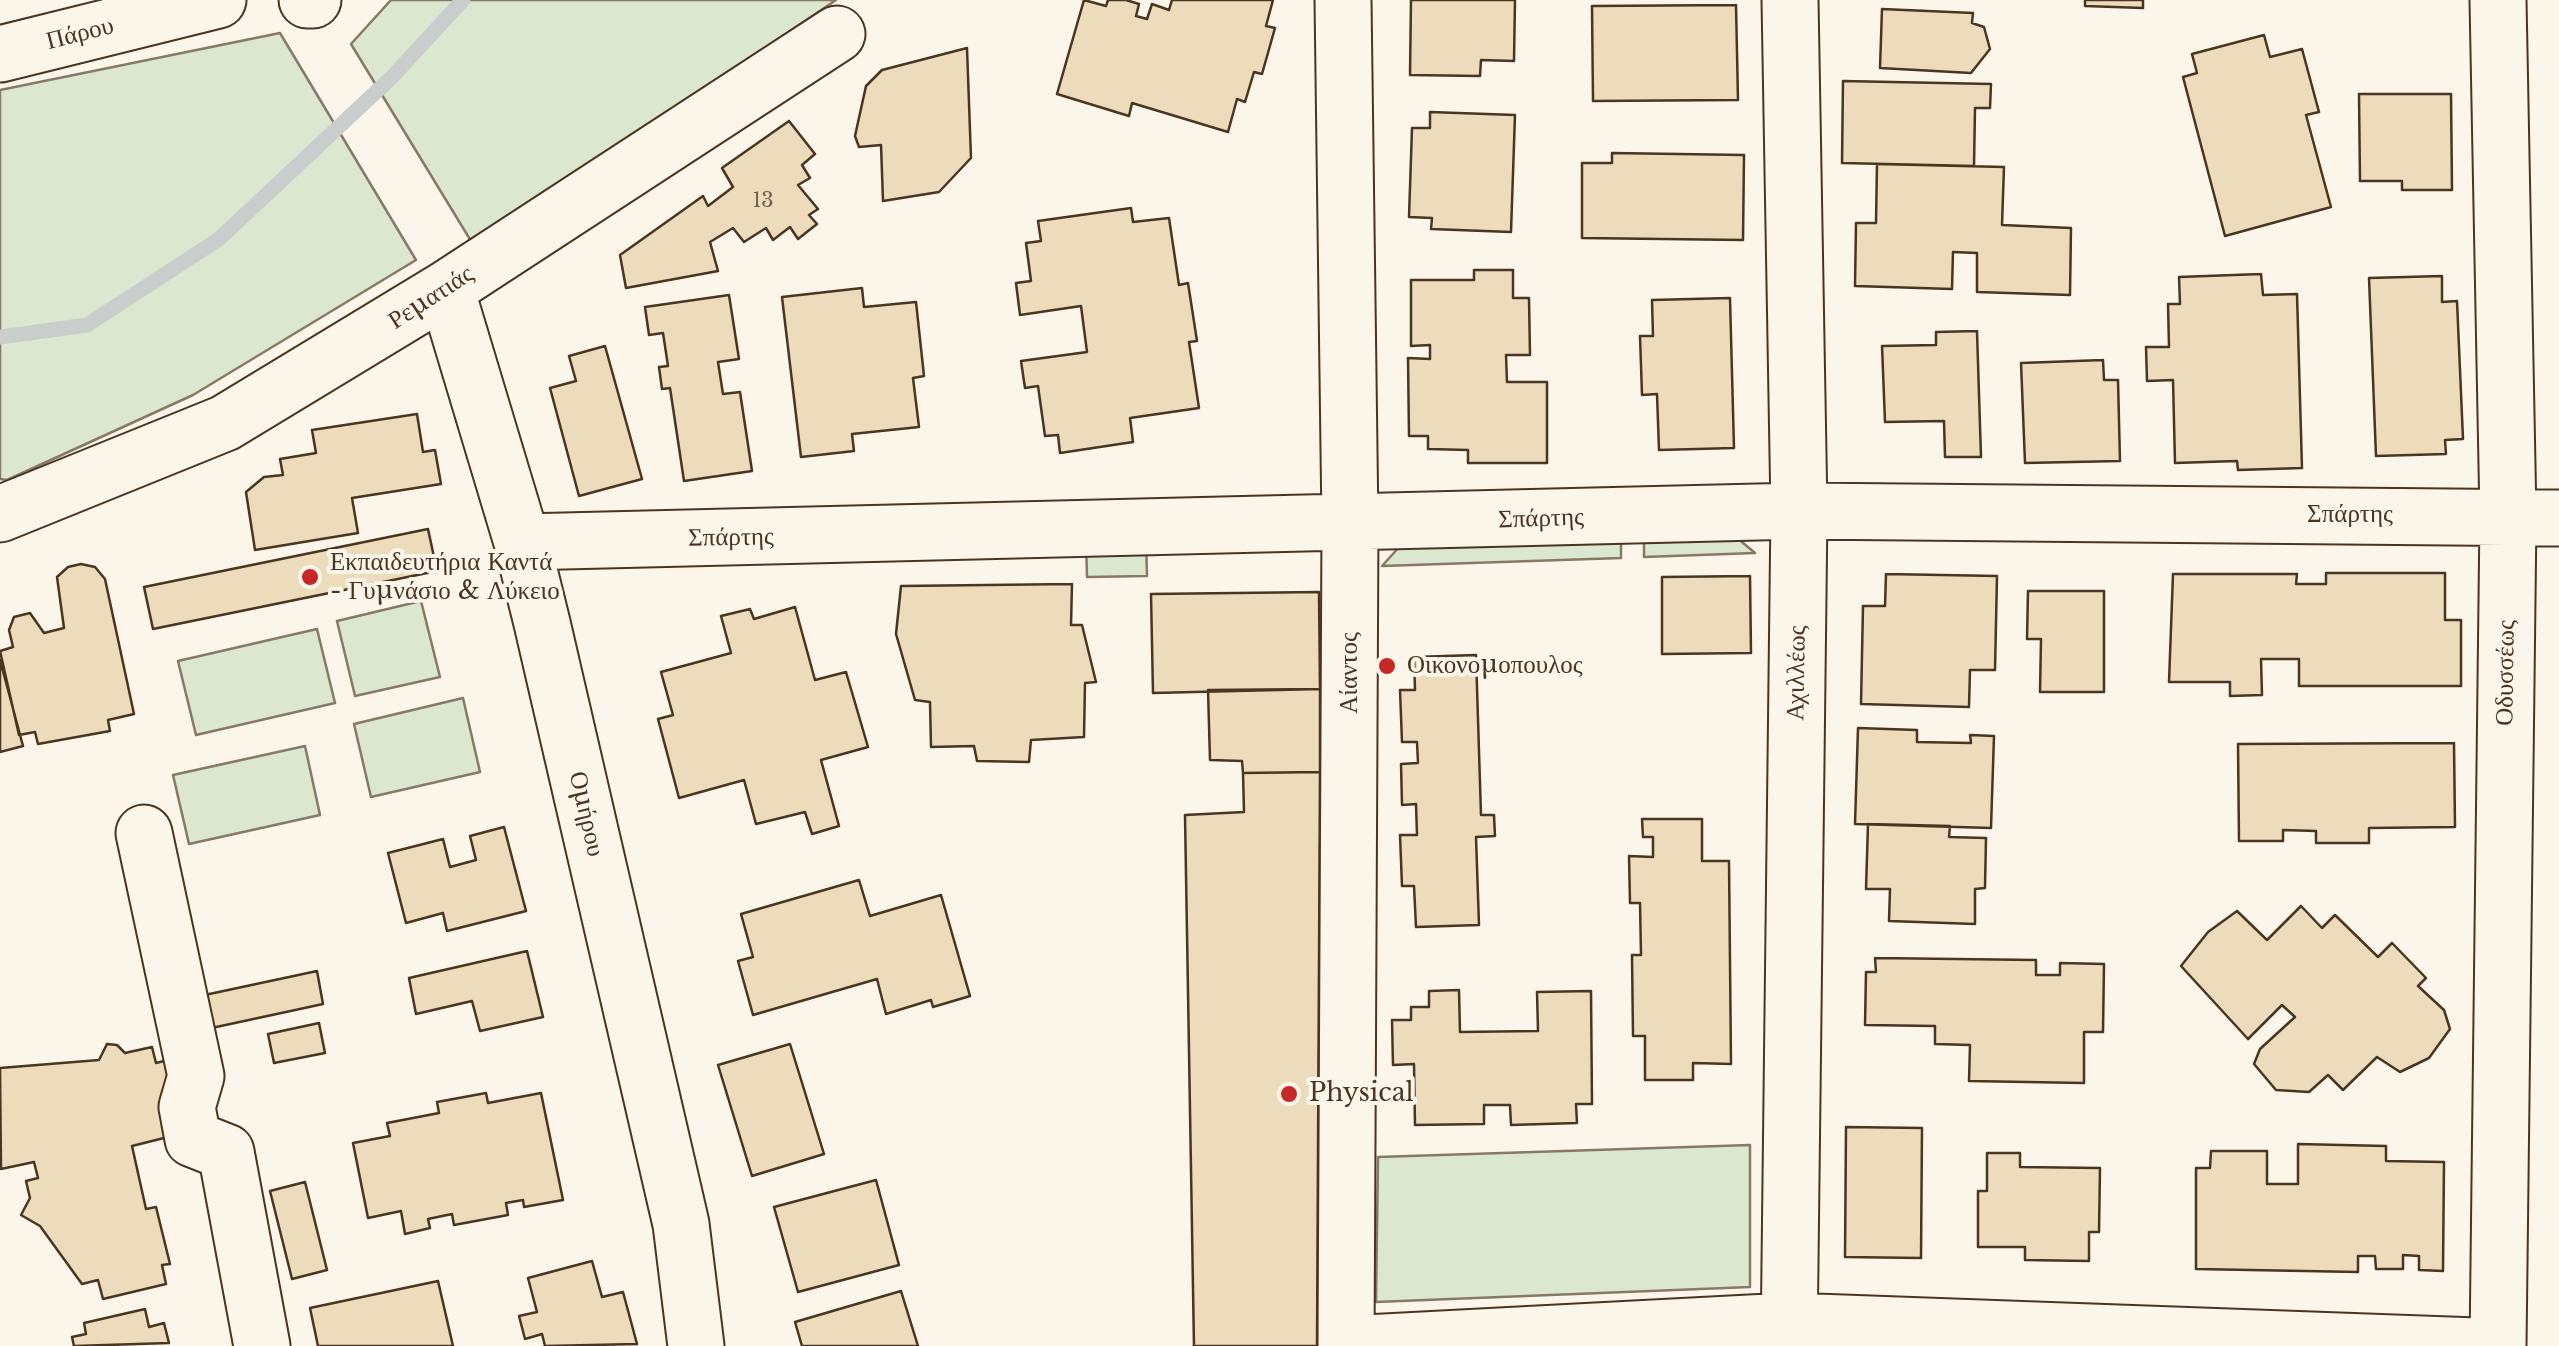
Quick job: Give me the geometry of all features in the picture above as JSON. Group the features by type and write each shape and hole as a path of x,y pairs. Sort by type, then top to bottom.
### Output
{"street":[{"name":"Πάρου","path":"0,54 218,0"},
{"name":"Αίαντος","path":"1344,0 1350,524 1346,1345"},
{"name":"Αχιλλέως","path":"1788,1334 1799,511 1790,0"},
{"name":"Οδυσσέως","path":"2498,0 2534,517 2498,1346"},
{"name":"Ρεματιάς","path":"0,514 224,422 446,290 836,34"},
{"name":"Ομήρου","path":"446,290 522,542 681,1224 696,1346"},
{"name":"Σπάρτης","path":"522,542 1799,511 2534,517"},
{"path":"144,834 196,1076 187,1107 193,1139 226,1152 262,1346"},
{"path":"1346,1345 1788,1334 2477,1346"}],"green space":[{"path":"391,0 836,0 474,246 351,44"},
{"path":"280,33 416,260 193,395 7,480 0,479 0,90"},
{"path":"1621,537 1621,558 1382,566 1402,544"},
{"path":"1644,537 1736,537 1755,553 1644,557"},
{"path":"1086,539 1146,539 1147,576 1087,577"},
{"path":"421,601 440,677 355,696 337,621"},
{"path":"317,629 335,703 196,735 178,661"},
{"path":"463,698 480,772 371,797 354,724"},
{"path":"305,746 320,815 189,844 173,775"},
{"path":"1750,1145 1750,1287 1376,1302 1378,1157"}],"building":[{"path":"1084,0 1106,6 1108,0 1126,0 1139,4 1136,16 1147,19 1152,4 1169,10 1172,0 1273,0 1266,26 1275,28 1262,74 1254,72 1245,102 1237,99 1228,132 1132,103 1129,116 1057,94"},
{"path":"1411,0 1515,0 1514,61 1481,60 1480,76 1410,75"},
{"path":"2085,0 2143,0 2143,8 2085,6"},
{"path":"1736,5 1738,100 1593,101 1592,6"},
{"path":"1882,9 1973,13 1972,23 1984,27 1990,49 1971,73 1880,68"},
{"path":"2264,35 2270,57 2302,49 2319,112 2306,115 2331,207 2225,236 2183,77 2197,73 2192,54"},
{"path":"967,48 971,158 939,192 883,201 881,145 859,147 855,136 866,86 882,70"},
{"path":"1843,81 1991,84 1990,108 1975,108 1974,166 1842,163"},
{"path":"2359,94 2451,94 2452,190 2402,190 2402,181 2360,181"},
{"path":"1430,112 1515,115 1511,232 1431,229 1432,218 1409,217 1412,128 1430,128"},
{"path":"789,121 815,154 802,165 810,178 798,185 818,209 809,215 817,224 798,239 790,227 773,240 766,228 744,242 733,228 710,242 718,271 626,288 620,255 703,196 708,206 733,187 722,168"},
{"path":"1612,153 1744,155 1743,240 1582,238 1582,163 1612,163"},
{"path":"1877,164 2004,167 2002,225 2071,228 2070,295 1977,292 1977,253 1953,252 1952,289 1855,286 1856,223 1876,223"},
{"path":"1131,208 1133,222 1169,218 1179,285 1188,283 1197,341 1189,342 1199,408 1130,418 1133,442 1060,453 1058,435 1045,436 1038,386 1025,388 1021,361 1087,352 1081,306 1020,315 1016,283 1031,281 1026,243 1041,241 1038,221"},
{"path":"1474,270 1513,270 1513,298 1529,298 1530,355 1506,355 1507,382 1547,382 1547,463 1468,463 1468,450 1428,449 1428,436 1409,436 1408,358 1430,359 1430,345 1411,346 1411,280 1474,280"},
{"path":"2261,274 2263,295 2297,294 2302,468 2238,470 2237,461 2175,463 2173,380 2147,381 2146,347 2169,347 2168,304 2180,304 2179,277"},
{"path":"2442,276 2442,302 2457,301 2463,439 2445,440 2446,454 2376,456 2369,278"},
{"path":"862,288 864,307 916,302 924,376 913,378 919,427 852,434 854,451 801,457 782,297"},
{"path":"729,295 739,359 718,362 723,394 740,392 752,471 684,481 670,388 662,389 659,367 668,366 663,333 649,335 645,307"},
{"path":"1730,298 1734,448 1659,450 1657,394 1642,395 1640,336 1653,336 1652,300"},
{"path":"1977,331 1981,457 1945,457 1944,421 1885,422 1882,346 1936,345 1936,332"},
{"path":"605,346 642,479 579,496 550,388 576,381 569,356"},
{"path":"2103,360 2104,380 2118,380 2120,461 2025,463 2021,363"},
{"path":"417,414 423,452 435,450 441,484 352,498 358,533 255,550 246,492 264,477 283,475 280,459 316,453 312,430"},
{"path":"428,529 437,571 153,629 144,587"},
{"path":"68,567 95,567 105,579 134,714 108,720 110,731 38,744 35,732 19,735 0,651 13,647 9,630 14,617 30,613 44,633 64,628 57,577"},
{"path":"2326,573 2445,573 2445,620 2461,620 2461,686 2299,686 2299,659 2261,659 2262,695 2230,696 2230,682 2169,682 2173,574 2297,574 2296,584 2326,584"},
{"path":"1886,574 1997,576 1995,670 1970,670 1969,707 1861,704 1863,606 1885,606"},
{"path":"1750,576 1751,653 1662,654 1662,577"},
{"path":"1072,584 1071,625 1082,625 1096,682 1085,683 1084,737 1031,740 1029,762 977,761 974,746 931,747 930,702 915,700 896,634 901,586"},
{"path":"2028,591 2104,591 2104,692 2040,692 2041,639 2027,639"},
{"path":"1319,592 1320,689 1153,693 1151,594"},
{"path":"795,607 815,680 846,672 868,747 821,760 839,826 812,834 805,812 756,824 744,780 679,798 658,719 673,715 661,672 731,653 721,616 750,609 754,619"},
{"path":"1476,655 1481,815 1494,815 1495,836 1476,837 1479,925 1416,927 1414,886 1402,886 1400,835 1417,835 1416,804 1402,805 1401,764 1418,763 1417,742 1402,742 1400,690 1415,690 1414,657"},
{"path":"0,660 23,746 0,752"},
{"path":"1320,689 1320,772 1243,773 1242,761 1210,760 1208,690"},
{"path":"1858,728 1917,730 1917,742 1971,743 1970,735 1994,736 1991,828 1855,824"},
{"path":"2454,743 2455,827 2369,828 2369,843 2316,843 2316,831 2283,830 2283,841 2239,841 2238,744"},
{"path":"1320,772 1317,1346 1194,1346 1185,815 1244,812 1243,773"},
{"path":"1642,819 1702,819 1702,861 1729,861 1731,1064 1693,1063 1693,1080 1645,1080 1645,1036 1633,1036 1632,955 1641,955 1640,903 1630,903 1629,856 1653,857 1653,837 1643,837"},
{"path":"1868,824 1950,826 1949,837 1986,838 1985,888 1975,889 1975,924 1889,921 1890,889 1866,889"},
{"path":"504,827 526,911 447,931 443,913 406,923 388,853 443,839 450,867 476,860 470,836"},
{"path":"859,880 870,916 941,895 970,996 933,1007 931,1000 886,1014 877,979 753,1015 738,961 753,957 741,914"},
{"path":"2301,906 2322,928 2335,915 2378,957 2392,943 2426,978 2418,986 2444,1010 2450,1029 2429,1058 2400,1072 2377,1057 2343,1090 2328,1075 2309,1092 2276,1090 2254,1064 2260,1049 2295,1017 2282,1005 2248,1039 2181,966 2208,932 2237,911 2267,940"},
{"path":"527,951 543,1017 480,1031 472,1001 416,1014 409,978"},
{"path":"1875,958 2036,960 2036,975 2060,975 2060,963 2104,964 2103,1032 2084,1032 2084,1083 1969,1081 1970,1045 1935,1044 1935,1026 1865,1025 1866,972 1876,972"},
{"path":"317,971 323,1004 207,1029 200,996"},
{"path":"1459,990 1460,1032 1538,1031 1537,992 1591,991 1592,1104 1576,1104 1577,1123 1511,1125 1510,1105 1484,1105 1484,1124 1415,1125 1414,1064 1393,1065 1392,1020 1411,1020 1411,1007 1429,1007 1429,991"},
{"path":"319,1023 325,1053 274,1063 268,1034"},
{"path":"107,1044 117,1045 125,1053 152,1047 156,1063 168,1060 172,1136 132,1146 146,1209 156,1207 170,1264 162,1265 166,1284 103,1299 98,1280 82,1284 40,1226 21,1215 30,1198 26,1181 38,1178 34,1162 1,1169 0,1068 99,1060"},
{"path":"790,1044 824,1154 752,1176 718,1065"},
{"path":"486,1093 488,1103 541,1093 563,1200 524,1207 523,1200 506,1203 508,1215 454,1225 452,1214 428,1219 430,1228 405,1234 401,1211 368,1218 353,1143 390,1136 387,1123 439,1113 437,1102"},
{"path":"1846,1127 1922,1128 1921,1258 1845,1257"},
{"path":"2298,1144 2386,1146 2386,1161 2444,1162 2443,1271 2419,1270 2419,1256 2403,1255 2403,1269 2376,1269 2375,1256 2358,1256 2358,1272 2196,1269 2196,1168 2210,1168 2211,1151 2267,1151 2267,1184 2298,1184"},
{"path":"1987,1153 2020,1153 2020,1167 2100,1168 2099,1232 2089,1232 2089,1261 2025,1260 2025,1247 1978,1247 1978,1191 1987,1191"},
{"path":"876,1180 899,1265 798,1292 774,1207"},
{"path":"305,1182 327,1270 292,1279 270,1191"},
{"path":"592,1261 602,1297 623,1292 637,1344 545,1346 542,1334 525,1339 519,1316 537,1312 528,1278"},
{"path":"438,1281 453,1346 318,1346 310,1308"},
{"path":"901,1291 918,1346 802,1346 795,1322"},
{"path":"145,1309 149,1327 164,1323 169,1343 74,1346 72,1337 86,1334 84,1323"}],"waterway":[{"path":"0,337 87,325 219,239 393,76 463,0"}],"place":[{"name":"Εκπαιδευτήρια Καντά - Γυμνάσιο & Λύκειο","path":"310,577"},
{"name":"Οικονομοπουλος","path":"1387,666"},
{"name":"Physical","path":"1289,1094"}]}
